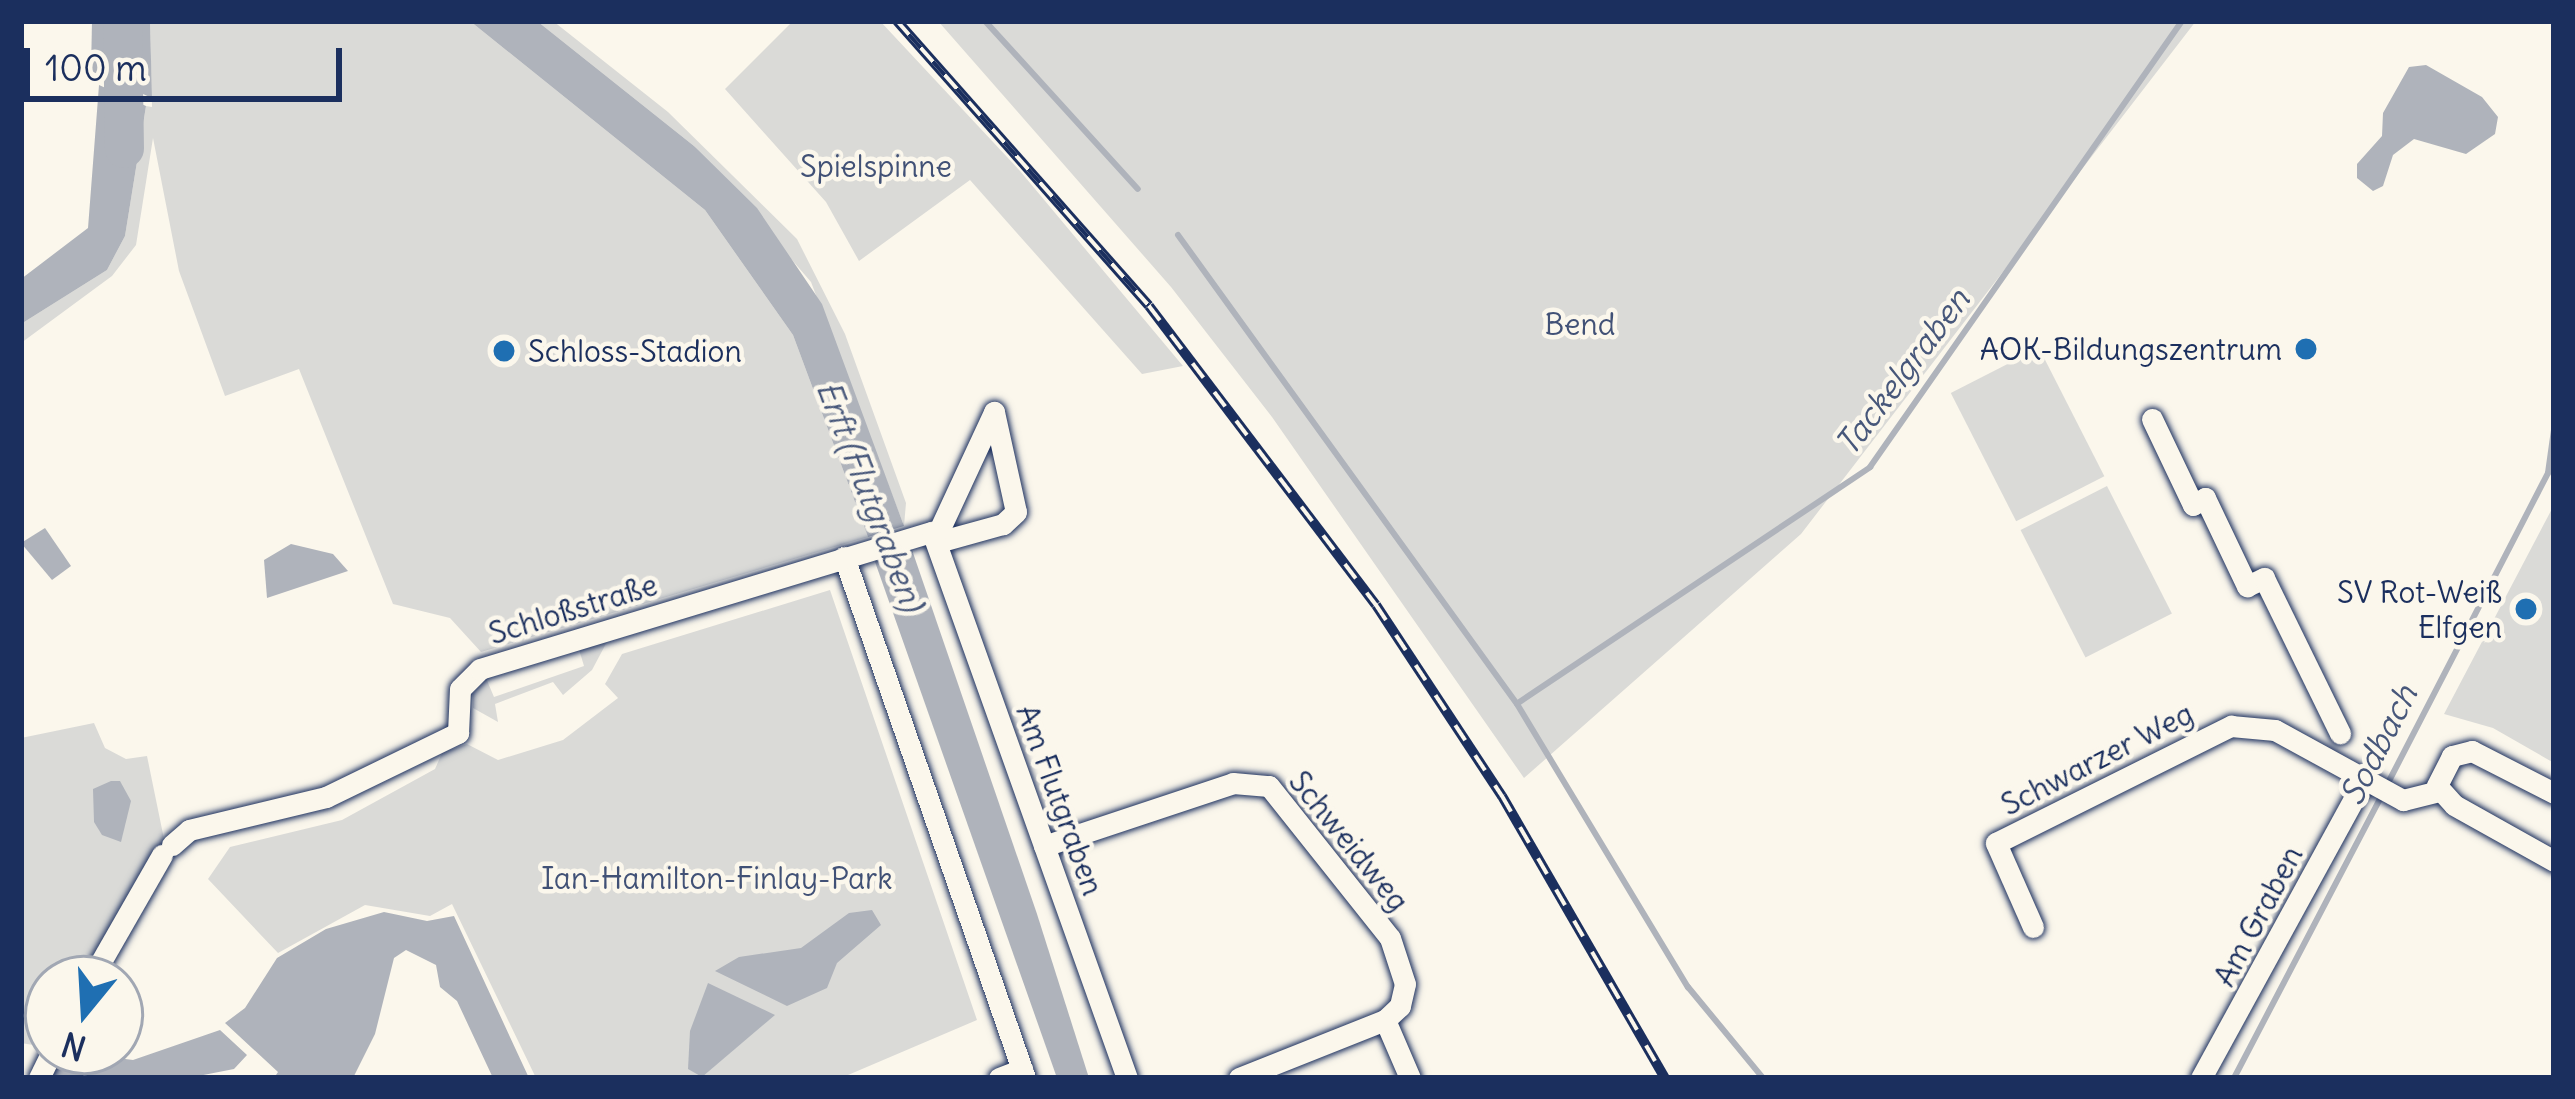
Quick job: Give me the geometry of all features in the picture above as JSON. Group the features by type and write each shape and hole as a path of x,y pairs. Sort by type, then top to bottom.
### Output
{"street":[{"path":"994,412 1016,512 1003,524 937,540 994,412"},
{"path":"2152,418 2193,505 2205,498 2247,586 2264,578 2340,734"},
{"name":"Schloßstraße","path":"106,955 174,843 326,796 458,733 458,695 473,673 908,537 937,540"},
{"name":"Am Flutgraben","path":"937,540 1127,1078"},
{"path":"844,557 1024,1073 999,1078"},
{"name":"Schwarzer Weg","path":"2033,927 1996,842 2225,728 2268,727 2402,800 2438,790 2448,761 2472,751 2554,793"},
{"name":"Am Graben","path":"2201,1078 2364,780"},
{"name":"Schweidweg","path":"1044,846 1250,781 1283,799 1390,938 1405,984 1400,1006 1385,1020"},
{"path":"2438,790 2554,861"},
{"path":"1239,1078 1385,1020 1410,1078"}],"green space":[{"name":"Schloss-Stadion","path":"150,21 470,21 705,210 793,335 868,537 481,652 450,618 393,604 299,369 225,396 179,271 153,138 136,245 112,276 21,343 21,324 107,270 125,236 146,106 152,107"},
{"path":"537,21 553,21 668,112 797,239 845,334 906,503 904,526 811,282 694,146"},
{"name":"Spielspinne","path":"793,21 880,21 1020,171 1183,366 1142,374 970,180 859,261 826,202 725,89"},
{"name":"Bend","path":"938,21 2196,21 1801,534 1524,778 1272,417 1171,287"},
{"path":"2039,348 2104,476 2016,521 1951,393"},
{"path":"2107,486 2172,613 2085,657 2021,530"},
{"name":"SV Rot-Weiß Elfgen","path":"2554,505 2554,763 2493,728 2444,714"},
{"name":"Ian-Hamilton-Finlay-Park","path":"830,590 977,1020 841,1078 536,1078 452,904 430,916 365,905 278,953 208,879 230,847 342,820 435,769 442,753 467,744 498,760 563,740 618,698 605,684 622,654"},
{"path":"609,638 592,670 563,695 553,682 495,704 498,722 473,708 473,694 486,678 494,697 584,666 578,646"},
{"path":"94,723 105,748 126,759 147,756 164,839 94,955 24,955 24,1044 21,1043 21,738"}],"water":[{"path":"92,21 150,21 152,98 91,71"},
{"name":"Erft (Flutgraben)","path":"470,21 537,21 694,146 757,208 822,304 904,526 868,537 793,335 705,210"},
{"path":"2426,65 2482,97 2498,117 2495,134 2466,154 2414,139 2393,155 2383,186 2373,191 2357,178 2357,164 2382,136 2383,113 2409,67"},
{"path":"99,85 146,106 125,236 107,270 21,324 21,279 88,228"},
{"path":"45,528 71,566 52,580 21,543"},
{"path":"291,544 333,554 348,571 267,598 264,560"},
{"path":"911,547 1089,1078 1057,1078 874,559"},
{"path":"120,781 131,801 121,842 102,835 94,822 93,789"},
{"path":"872,910 881,925 837,963 827,988 787,1006 715,971 739,957 801,948 849,913"},
{"path":"384,912 427,921 454,916 529,1078 493,1078 457,1001 440,987 436,965 406,950 394,958 375,1034 353,1078 274,1078 278,1072 225,1023 245,1008 277,958 326,929"},
{"path":"708,983 775,1015 702,1077 688,1069 690,1031"},
{"path":"220,1030 247,1055 234,1069 188,1078 50,1078 144,1075 144,1056"}],"waterway":[{"path":"122,21 124,148"},
{"path":"985,21 1138,189"},
{"name":"Tackelgraben","path":"1518,703 1870,467 2182,21"},
{"path":"1178,235 1517,704 1688,987 1763,1078"},
{"name":"Sodbach","path":"2388,783 2548,473 2554,430"},
{"name":"Sodbach","path":"2234,1078 2382,795"}],"railway":[{"path":"897,21 1149,306 1376,605 1502,796 1665,1078"}],"place":[{"name":"AOK-Bildungszentrum","path":"2306,349"},
{"name":"Schloss-Stadion","path":"504,351"},
{"name":"SV Rot-Weiß Elfgen","path":"2526,609"}]}
